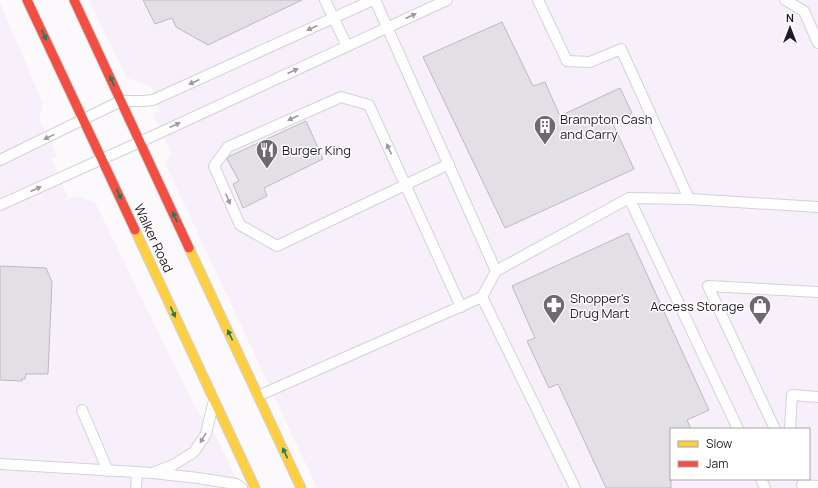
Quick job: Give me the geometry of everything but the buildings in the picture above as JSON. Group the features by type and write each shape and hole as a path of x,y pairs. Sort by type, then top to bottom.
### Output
{"main road":[{"name":"Walker Road","path":"27,0 255,488"},
{"path":"74,0 301,488"}],"lane":[{"path":"325,0 346,46"},
{"path":"0,160 122,101 154,100 374,0 496,271"},
{"path":"0,205 447,0"},
{"path":"538,0 567,61 590,62 621,49 689,199"},
{"path":"785,0 804,11 815,26 818,43"},
{"path":"449,164 406,184 277,246 240,225 214,166 228,147 341,97 369,105 406,184 461,307"},
{"path":"629,198 738,428"},
{"path":"258,396 482,297 496,271 629,198 689,199 818,207"},
{"path":"775,428 708,286 818,292"},
{"path":"482,297 575,488"},
{"path":"790,428 792,396 818,397"},
{"path":"153,473 173,465 194,452 206,434 214,400"},
{"path":"82,410 108,471"},
{"path":"0,464 153,473 236,484 242,488"},
{"path":"136,488 137,472"},
{"path":"801,484 818,486"}],"shaded area":[{"path":"89,0 818,0 818,488 317,488 165,163 171,154 153,114 160,111 151,86 127,78"},
{"path":"0,3 43,105 39,119 57,156 51,159 68,197 79,197 95,202 195,407 216,436 241,488 0,488"}],"traffic: slow":[{"path":"135,230 255,488"},
{"path":"189,248 301,488"}],"traffic: jam":[{"path":"27,0 135,230"},
{"path":"74,0 189,248"}],"place":[{"name":"Brampton Cash and Carry","path":"545,146"},
{"name":"Burger King","path":"267,170"},
{"name":"Shopper's Drug Mart","path":"554,324"},
{"name":"Access Storage","path":"760,326"}]}
